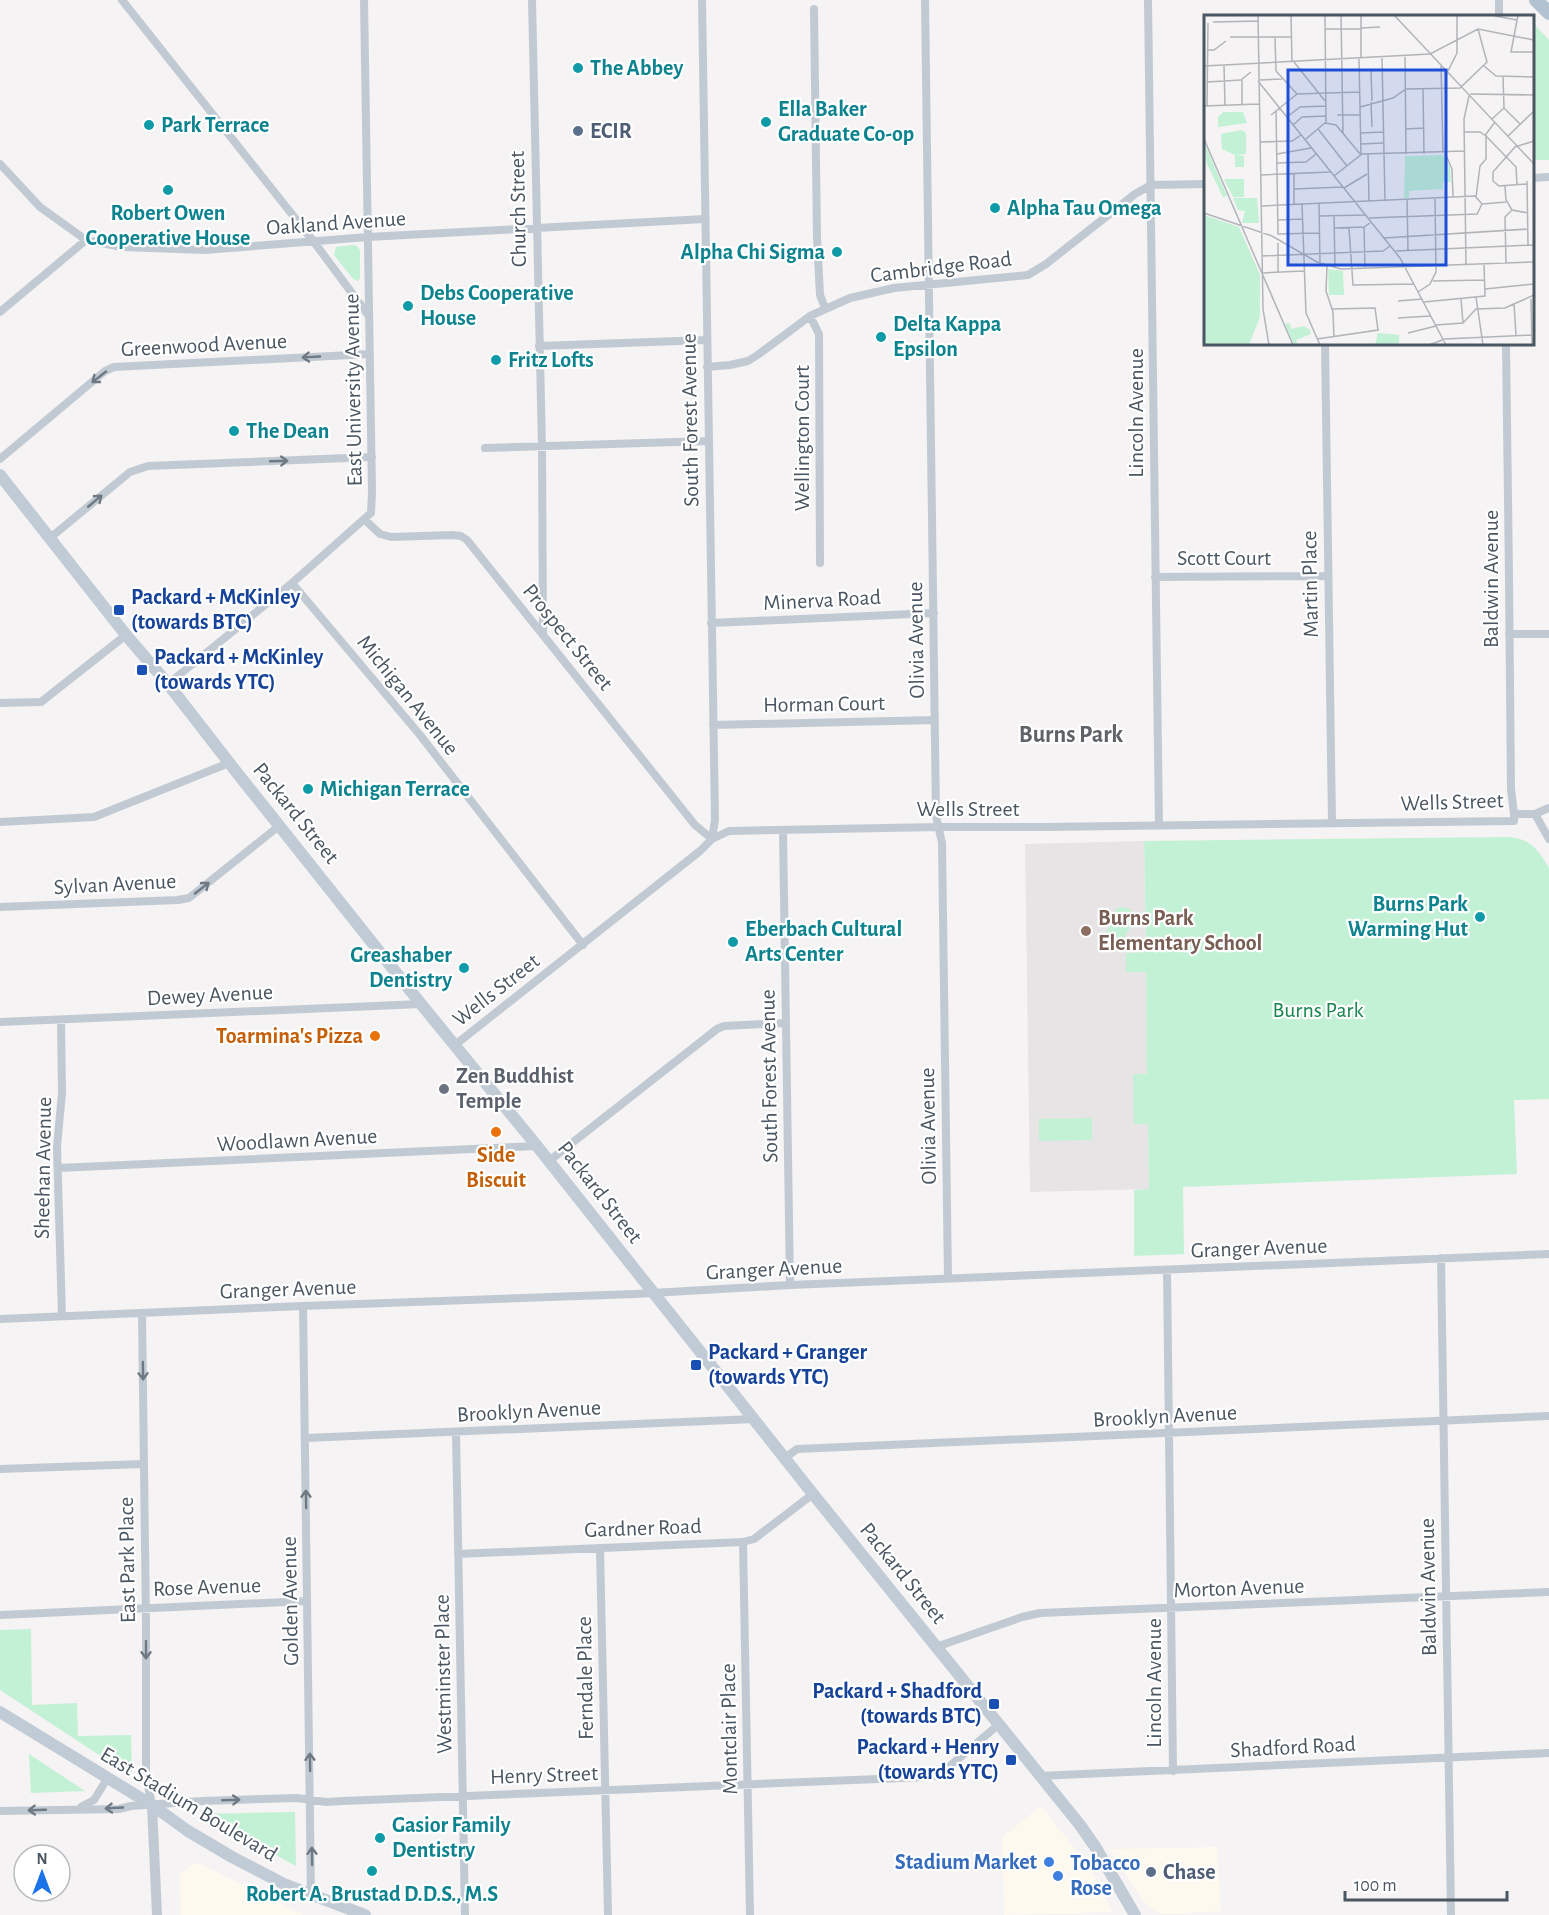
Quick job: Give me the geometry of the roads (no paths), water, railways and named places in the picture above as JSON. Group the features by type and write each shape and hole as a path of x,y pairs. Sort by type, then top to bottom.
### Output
{"main road":[{"path":"1536,0 1549,14"},
{"name":"Packard Street","path":"0,475 1096,1848 1135,1915"},
{"name":"East Stadium Boulevard","path":"0,1712 152,1805 188,1831 231,1857 311,1896 365,1915"}],"street":[{"path":"122,0 314,242 370,317"},
{"name":"East University Avenue","path":"168,684 292,583 371,513 364,0"},
{"name":"Church Street","path":"532,0 542,447 543,634"},
{"name":"South Forest Avenue","path":"702,0 715,820 712,839"},
{"name":"Olivia Avenue","path":"925,0 936,816 942,843 948,1279"},
{"name":"Lincoln Avenue","path":"1148,0 1160,826"},
{"path":"814,9 816,237 820,295 825,308"},
{"name":"Oakland Avenue","path":"0,164 40,207 86,240 122,247 205,250 368,237 705,219"},
{"path":"1534,178 1549,177"},
{"path":"1152,185 1204,184"},
{"name":"Cambridge Road","path":"707,367 748,361 810,316 825,308 875,291 1028,275 1046,264 1135,194 1152,185"},
{"path":"0,312 86,240"},
{"name":"Wellington Court","path":"810,316 819,334 820,563"},
{"path":"539,346 707,339"},
{"name":"Martin Place","path":"1325,345 1332,823"},
{"name":"Baldwin Avenue","path":"1506,345 1510,510 1511,789 1514,814"},
{"name":"Greenwood Avenue","path":"0,459 105,371 114,367 370,354"},
{"path":"485,448 708,441"},
{"path":"50,538 130,472 138,468 372,457"},
{"name":"Prospect Street","path":"365,520 380,534 391,537 461,536 473,547 695,825 712,839"},
{"name":"Scott Court","path":"1155,577 1328,576"},
{"name":"Michigan Avenue","path":"292,583 420,735 583,945"},
{"name":"Minerva Road","path":"711,623 934,613"},
{"path":"1509,634 1549,634"},
{"path":"0,703 41,702 126,635"},
{"name":"Horman Court","path":"713,725 935,720"},
{"path":"0,822 94,817 229,763"},
{"name":"Wells Street","path":"455,1045 583,945 712,839 729,831 939,826 1160,826 1514,821 1514,814 1534,814 1549,807"},
{"path":"1534,814 1549,839"},
{"name":"Sylvan Avenue","path":"0,907 189,898 279,826"},
{"name":"South Forest Avenue","path":"783,831 790,1285"},
{"name":"Dewey Avenue","path":"0,1022 421,1004"},
{"name":"Sheehan Avenue","path":"61,1020 62,1093 57,1147 62,1316"},
{"path":"549,1161 717,1029 724,1026 786,1023"},
{"name":"Woodlawn Avenue","path":"58,1168 537,1146"},
{"name":"Granger Avenue","path":"0,1319 1549,1254"},
{"name":"Baldwin Avenue","path":"1441,1258 1451,1915"},
{"name":"Lincoln Avenue","path":"1167,1270 1173,1771"},
{"name":"Golden Avenue","path":"303,1306 311,1896"},
{"name":"East Park Place","path":"142,1313 147,1781 152,1805"},
{"name":"Brooklyn Avenue","path":"785,1458 797,1449 1549,1416"},
{"name":"Brooklyn Avenue","path":"306,1438 754,1419"},
{"name":"Westminster Place","path":"456,1432 465,1915"},
{"path":"0,1469 144,1464"},
{"name":"Gardner Road","path":"458,1554 743,1542 754,1539 813,1494"},
{"name":"Montclair Place","path":"743,1542 750,1915"},
{"name":"Ferndale Place","path":"600,1548 608,1915"},
{"name":"Morton Avenue","path":"936,1647 1040,1613 1549,1592"},
{"name":"Rose Avenue","path":"0,1615 308,1601"},
{"name":"Henry Street","path":"0,1811 119,1809 131,1806 203,1801 297,1798 343,1802 935,1776 998,1725"},
{"name":"Shadford Road","path":"1039,1776 1549,1753"},
{"path":"75,1809 94,1800 107,1779"},
{"path":"152,1805 157,1915"}],"place":[{"name":"The Abbey","path":"578,68"},
{"name":"Ella Baker Graduate Co-op","path":"766,122"},
{"name":"Park Terrace","path":"149,125"},
{"name":"ECIR","path":"578,131"},
{"name":"Robert Owen Cooperative House","path":"168,190"},
{"name":"Alpha Tau Omega","path":"995,208"},
{"name":"Alpha Chi Sigma","path":"837,252"},
{"name":"Debs Cooperative House","path":"408,306"},
{"name":"Delta Kappa Epsilon","path":"881,337"},
{"name":"Fritz Lofts","path":"496,360"},
{"name":"The Dean","path":"234,431"},
{"name":"Packard + McKinley (towards BTC)","path":"119,610"},
{"name":"Packard + McKinley (towards YTC)","path":"142,670"},
{"name":"Michigan Terrace","path":"308,789"},
{"name":"Burns Park Warming Hut","path":"1480,917"},
{"name":"Burns Park Elementary School","path":"1086,931"},
{"name":"Eberbach Cultural Arts Center","path":"733,942"},
{"name":"Greashaber Dentistry","path":"464,968"},
{"name":"Toarmina's Pizza","path":"375,1036"},
{"name":"Zen Buddhist Temple","path":"444,1089"},
{"name":"Side Biscuit","path":"496,1132"},
{"name":"Packard + Granger (towards YTC)","path":"696,1365"},
{"name":"Packard + Shadford (towards BTC)","path":"994,1704"},
{"name":"Packard + Henry (towards YTC)","path":"1011,1760"},
{"name":"Gasior Family Dentistry","path":"380,1838"},
{"name":"Stadium Market","path":"1049,1862"},
{"name":"Robert A. Brustad D.D.S., M.S","path":"372,1871"},
{"name":"Chase","path":"1151,1872"},
{"name":"Tobacco Rose","path":"1058,1876"}],"district":[{"name":"Burns Park","path":"1071,735"}]}
